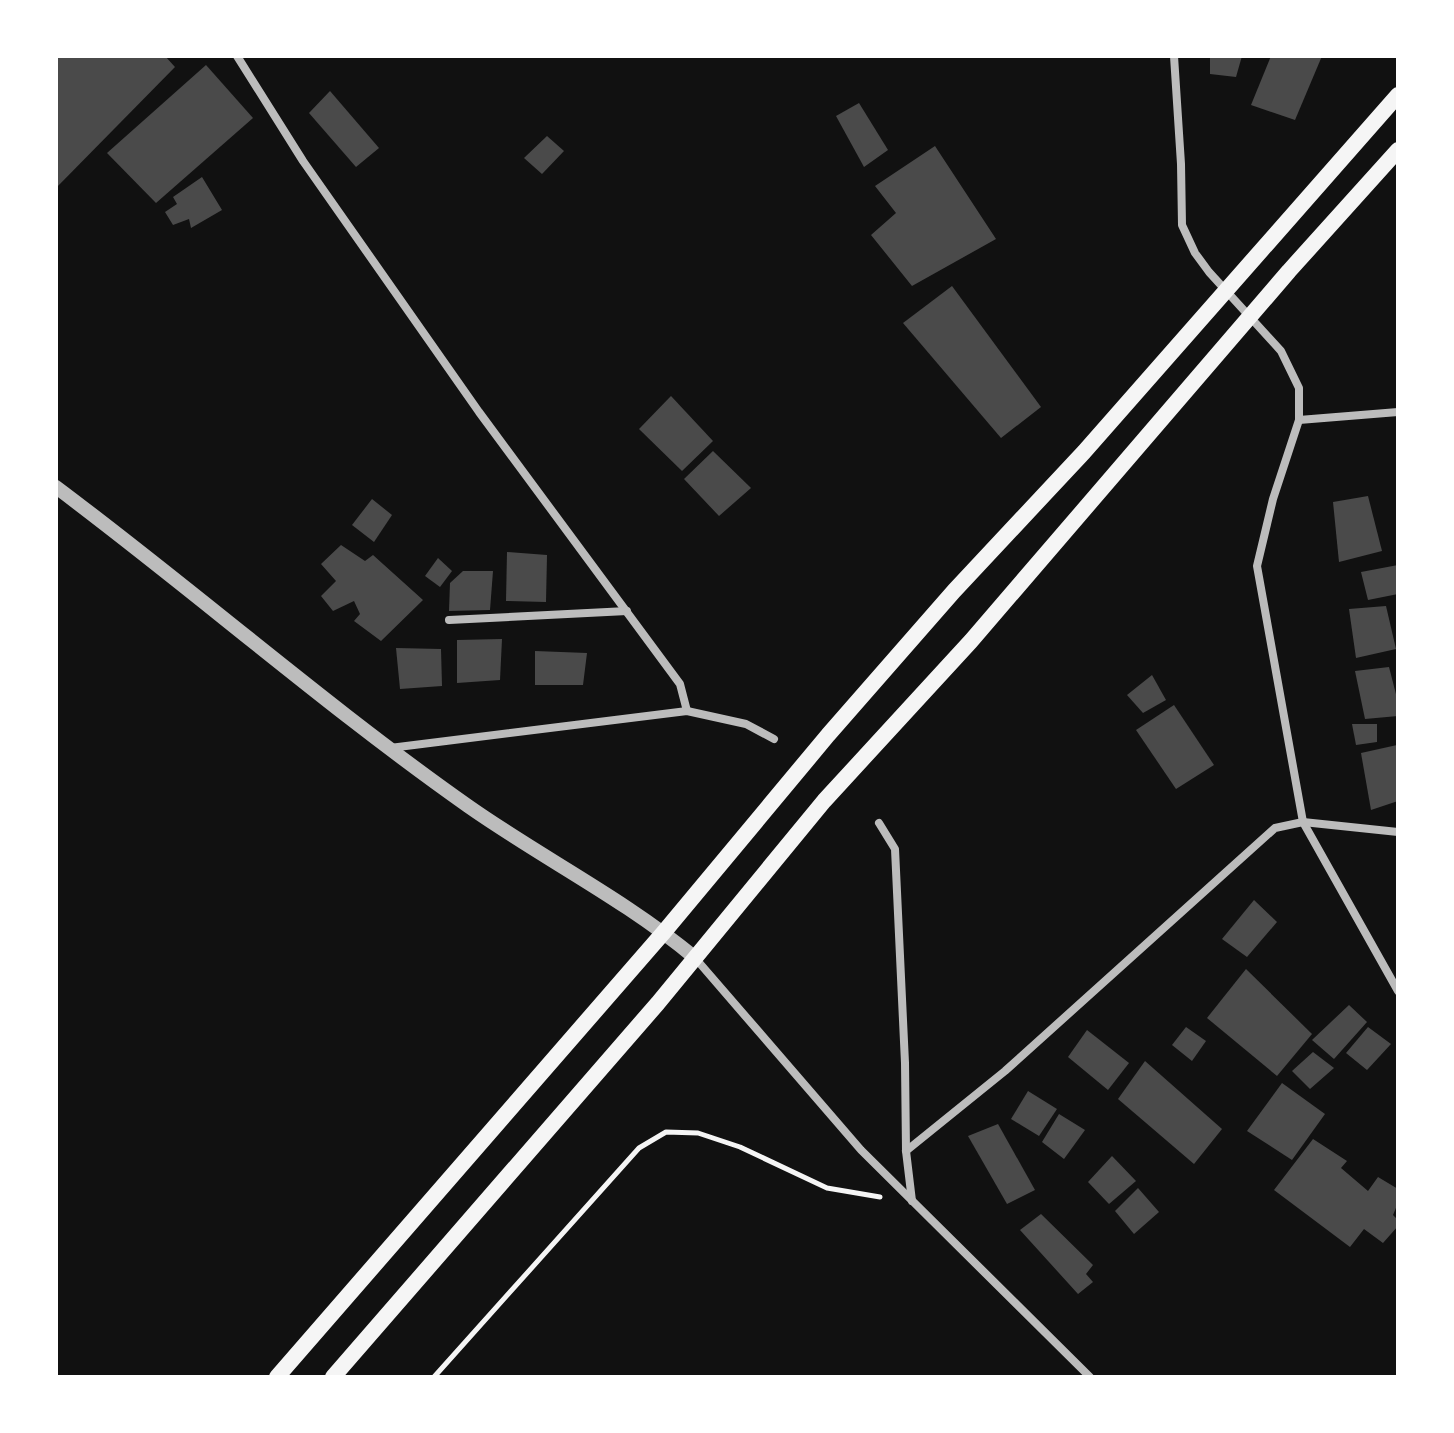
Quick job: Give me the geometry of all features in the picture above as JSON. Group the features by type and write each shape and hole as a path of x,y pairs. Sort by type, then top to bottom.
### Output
{"main road":[{"path":"277,1377 664,932 828,735 954,591 1227,292 1398,95"},
{"path":"333,1377 658,1003 824,801 971,641 1250,316 1398,150"}],"street":[{"path":"237,56 303,161 479,412 680,684 687,711"},
{"path":"1174,56 1182,225 1195,253 1281,351 1299,388 1299,420 1273,499 1257,566 1303,822 1398,991"},
{"path":"1299,420 1398,412"},
{"path":"56,487 388,748 469,807 664,932 694,957 861,1150 1090,1377"},
{"path":"449,620 627,611"},
{"path":"388,748 687,711 746,724 774,739"},
{"path":"906,1151 1005,1071 1275,828 1303,822 1398,832"},
{"path":"879,823 895,849 906,1151 912,1202"}],"path":[{"path":"434,1377 639,1148 666,1132 698,1133 740,1147 827,1188 912,1202"}],"building":[{"path":"56,56 165,56 175,67 56,188"},
{"path":"1210,56 1242,56 1236,77 1210,74"},
{"path":"1271,56 1322,56 1295,120 1251,105"},
{"path":"206,65 253,118 156,203 107,153"},
{"path":"330,91 379,148 356,167 309,113"},
{"path":"859,103 888,150 864,167 836,116"},
{"path":"547,136 564,151 542,174 524,158"},
{"path":"935,146 996,239 912,286 871,235 896,213 875,186"},
{"path":"202,177 222,210 191,228 189,219 173,225 165,212 177,204 173,197"},
{"path":"952,286 1041,407 1001,438 903,323"},
{"path":"671,396 713,441 682,471 639,429"},
{"path":"713,451 751,488 719,516 684,479"},
{"path":"1368,496 1382,551 1339,562 1333,502"},
{"path":"372,499 392,515 374,542 352,525"},
{"path":"341,545 365,561 373,555 423,600 381,641 354,621 360,614 354,601 333,611 321,596 336,581 321,564"},
{"path":"507,552 547,555 546,602 506,601"},
{"path":"438,558 452,571 440,587 425,576"},
{"path":"1398,565 1398,594 1368,600 1361,572"},
{"path":"463,571 493,571 490,610 449,611 450,583"},
{"path":"1386,606 1396,649 1356,658 1349,609"},
{"path":"502,639 500,680 457,683 457,640"},
{"path":"396,648 441,649 442,686 400,689"},
{"path":"535,651 587,653 583,685 535,685"},
{"path":"1389,667 1398,702 1398,716 1365,719 1355,671"},
{"path":"1152,675 1166,700 1143,713 1127,695"},
{"path":"1174,705 1214,765 1176,789 1136,730"},
{"path":"1352,724 1377,724 1377,742 1356,745"},
{"path":"1397,745 1398,801 1371,810 1361,753"},
{"path":"1254,900 1277,922 1247,957 1222,939"},
{"path":"1246,969 1312,1034 1277,1076 1207,1018"},
{"path":"1349,1005 1367,1022 1334,1059 1312,1040"},
{"path":"1186,1027 1206,1041 1192,1061 1172,1045"},
{"path":"1368,1027 1391,1044 1367,1070 1346,1053"},
{"path":"1087,1030 1129,1063 1108,1090 1068,1057"},
{"path":"1313,1052 1334,1068 1310,1089 1292,1071"},
{"path":"1145,1061 1222,1129 1194,1164 1118,1099"},
{"path":"1282,1083 1325,1114 1292,1160 1247,1131"},
{"path":"1028,1091 1057,1109 1039,1136 1011,1119"},
{"path":"1059,1114 1085,1130 1064,1159 1042,1142"},
{"path":"998,1124 1035,1190 1007,1204 968,1136"},
{"path":"1313,1139 1347,1161 1341,1168 1368,1191 1378,1177 1398,1189 1398,1203 1393,1215 1398,1220 1398,1226 1383,1243 1364,1229 1350,1247 1274,1190"},
{"path":"1112,1156 1136,1181 1109,1204 1088,1182"},
{"path":"1138,1188 1159,1212 1134,1234 1115,1211"},
{"path":"1041,1214 1093,1265 1086,1274 1093,1282 1078,1294 1020,1230"}]}
